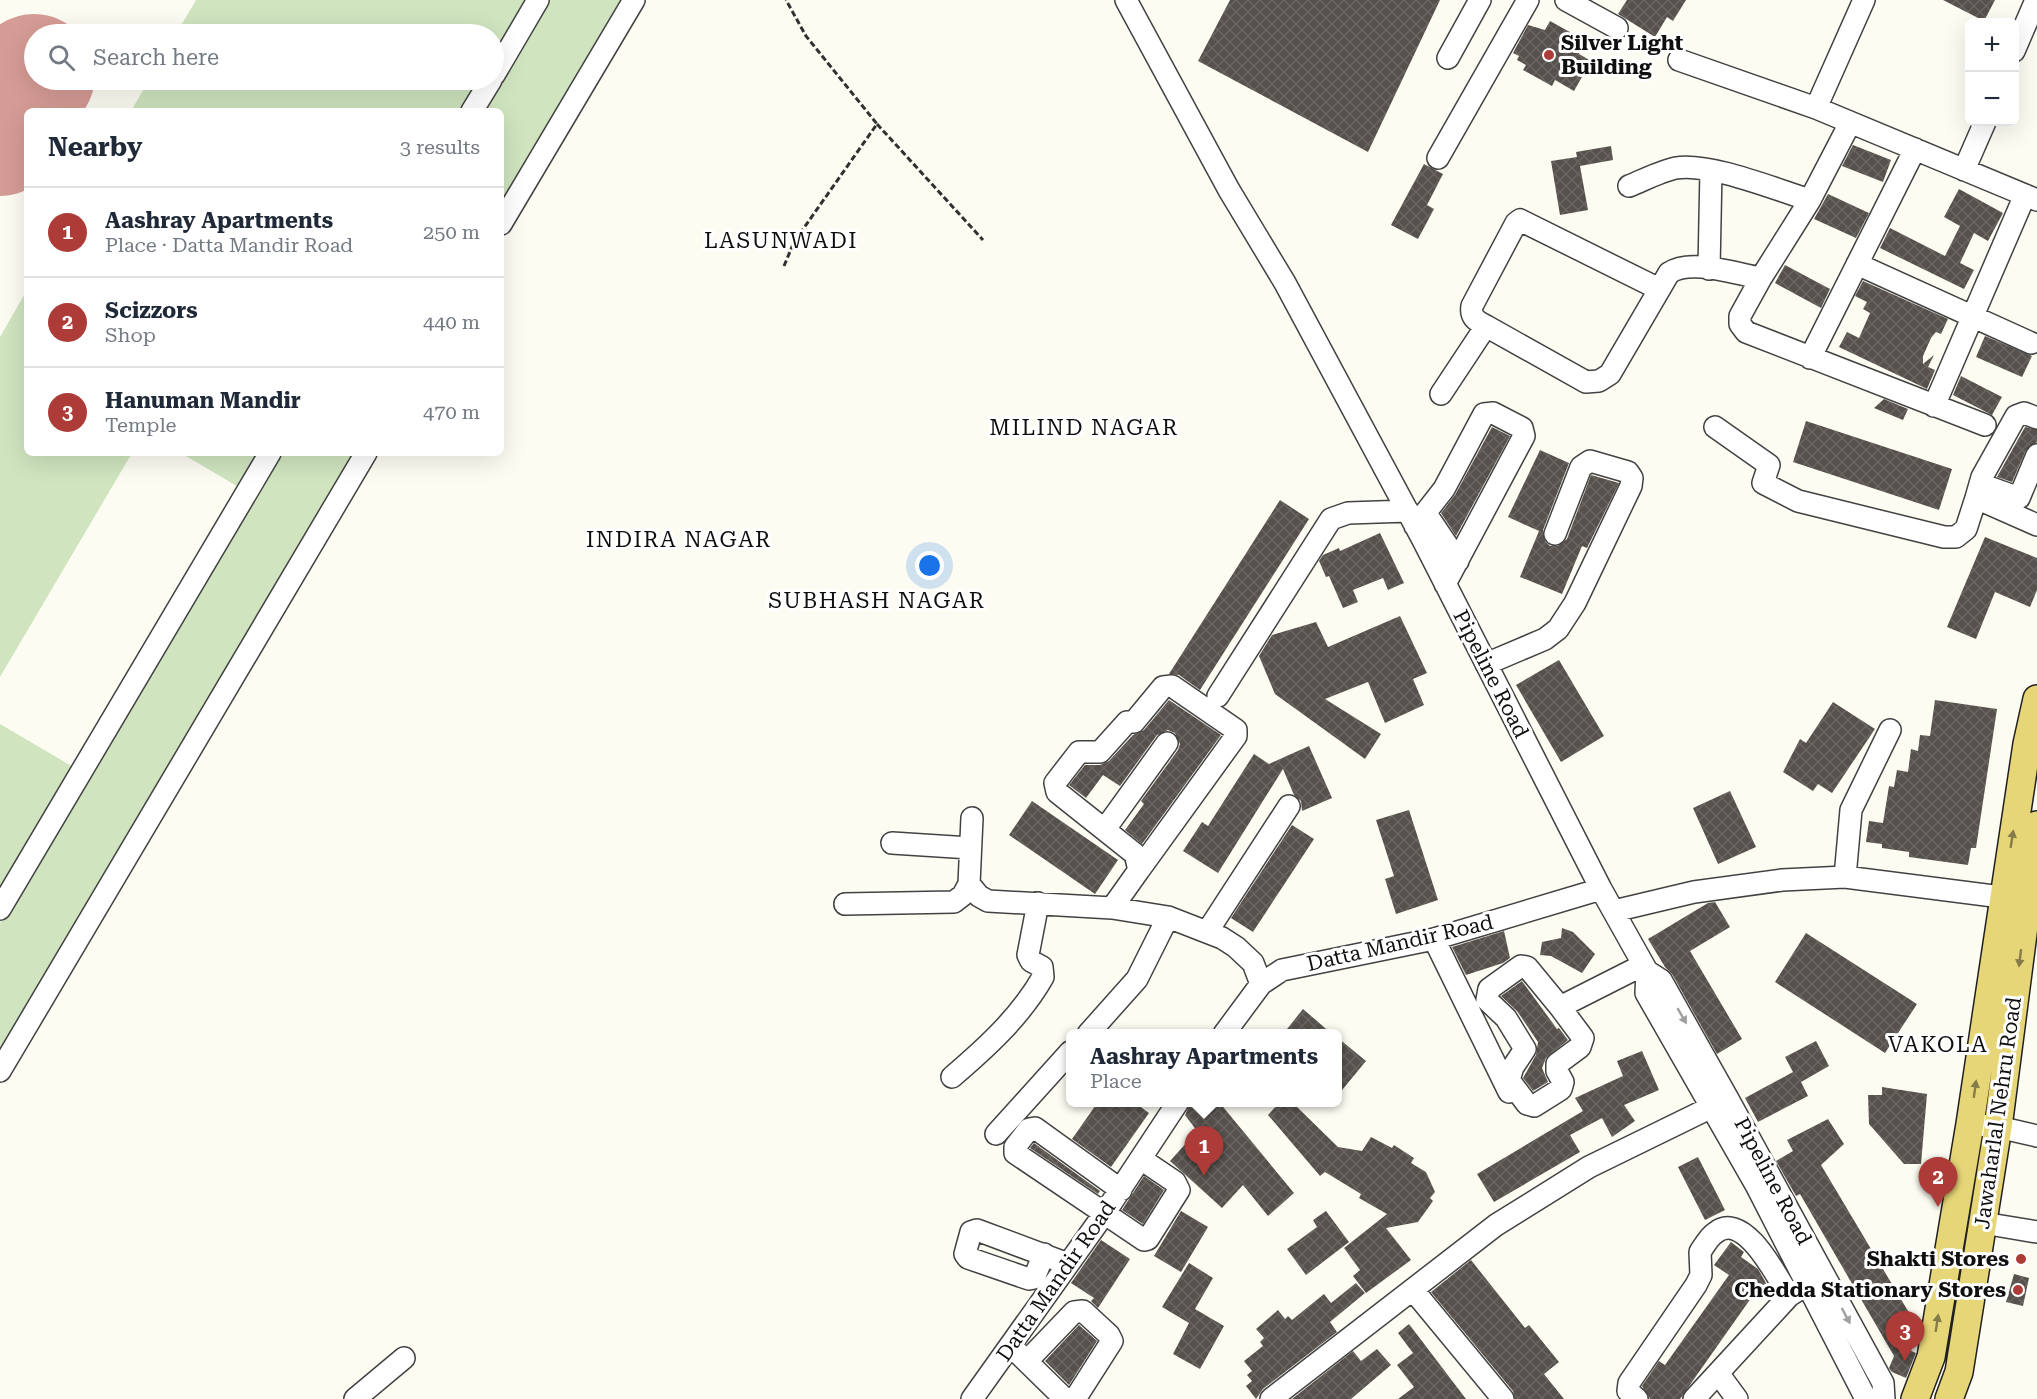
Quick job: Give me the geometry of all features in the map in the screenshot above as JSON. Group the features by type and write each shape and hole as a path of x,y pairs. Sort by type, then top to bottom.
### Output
{"main road":[{"name":"Jawaharlal Nehru Road","path":"1955,1397 1998,1127 2027,744 2037,699"},
{"name":"Jawaharlal Nehru Road","path":"1915,1399 1931,1357 1970,1124 2015,899 2037,825"}],"street":[{"path":"504,58 538,0"},
{"path":"504,219 633,0"},
{"name":"Pipeline Road","path":"1126,0 1229,190 1285,282 1334,377 1421,523 1445,584 1601,889 1645,968 1646,993 1720,1102 1816,1280 1864,1395 1869,1399"},
{"path":"1448,58 1480,0"},
{"path":"1438,158 1528,0"},
{"path":"1566,0 1617,28"},
{"path":"1816,108 1864,0"},
{"path":"2019,39 2036,0"},
{"path":"1679,60 1816,108 2031,198 1973,317 1934,406"},
{"path":"474,108 485,90"},
{"path":"1850,123 1810,200 1740,316 1740,324 1752,336 1984,425"},
{"path":"1964,170 1982,126"},
{"path":"1810,358 1915,149"},
{"path":"1629,186 1674,168 1689,166 1711,170 1810,200"},
{"path":"1709,269 1711,170"},
{"path":"1659,289 1520,220 1516,223 1472,306 1471,313 1474,319 1586,382 1599,381 1610,374 1669,273 1677,267 1690,265 1761,278"},
{"path":"1857,264 2031,343"},
{"path":"1441,394 1486,326"},
{"path":"1421,523 1444,489 1485,414 1493,413 1522,428 1524,436 1445,584"},
{"path":"1715,427 1769,465 1763,483 1798,501 1944,537 1956,537 1966,529 1978,491 2016,416 2024,413 2037,418"},
{"path":"1978,491 2019,498 2037,455"},
{"path":"0,909 268,456"},
{"path":"0,1071 364,456"},
{"path":"1486,664 1545,639 1558,629 1575,603 1631,486 1632,478 1628,472 1590,461 1581,467 1555,534"},
{"path":"1978,491 2037,525"},
{"path":"1218,696 1331,519 1348,513 1421,523 1458,561"},
{"path":"1112,908 1236,736 1236,730 1172,686 1163,687 1134,722 1127,722 1100,752 1079,752 1055,783 1057,792 1135,854 1139,870"},
{"path":"1845,877 1851,810 1890,730"},
{"path":"1104,829 1167,743"},
{"path":"1207,932 1289,806"},
{"path":"845,904 954,902 963,895 969,884 972,818"},
{"path":"892,843 970,848"},
{"path":"1614,910 1694,892 1782,880 1845,877 2015,899"},
{"path":"969,884 979,896 988,901 1038,903 1076,908 1112,908 1168,917 1222,938 1253,963 1261,984"},
{"name":"Datta Mandir Road","path":"1228,1029 1261,984 1282,970 1434,939 1601,889"},
{"path":"952,1077 992,1042 1034,993 1043,977 1042,967 1031,961 1029,955 1038,903"},
{"path":"1092,1029 1137,979 1168,917"},
{"path":"1434,939 1519,1112"},
{"path":"1521,966 1527,967 1560,1007 1583,1038 1580,1047 1557,1064 1557,1071 1563,1082 1561,1089 1534,1106 1527,1104 1509,1080 1513,1067 1525,1054 1526,1049 1506,1018 1487,1000 1486,995 1489,989 1521,966"},
{"path":"1560,1007 1645,968"},
{"path":"996,1134 1066,1057"},
{"path":"1271,1399 1496,1225 1589,1167 1720,1102"},
{"name":"Pipeline Road","path":"1720,1102 1780,1230 1816,1280 1882,1383 1884,1399"},
{"name":"Datta Mandir Road","path":"972,1399 1068,1264 1098,1210 1115,1186 1141,1159 1175,1107"},
{"path":"1970,1124 1998,1127 2037,1136"},
{"path":"1115,1186 1035,1128 1029,1129 1015,1148 1015,1153 1144,1240 1148,1239 1179,1190 1175,1182 1141,1159"},
{"path":"1983,1223 2037,1232"},
{"path":"1637,1399 1628,1391 1629,1383 1696,1285 1701,1275 1700,1252 1715,1232 1731,1228 1748,1235 1789,1296"},
{"path":"1754,1243 1780,1230"},
{"path":"1044,1254 1068,1264"},
{"path":"1694,1399 1789,1296 1816,1280"},
{"path":"1413,1290 1503,1399"},
{"path":"1027,1361 1074,1312 1083,1311 1110,1335 1112,1341 1075,1399"},
{"path":"1008,1348 1027,1361 1065,1399"},
{"path":"1008,1348 1053,1399"},
{"path":"356,1399 404,1358"},
{"path":"1718,1373 1737,1399"}],"path":[{"path":"786,0 806,36 876,124 983,240"},
{"path":"784,266 794,242 876,124"}],"green space":[{"path":"196,0 526,0 504,38 504,24 182,24"},
{"path":"548,0 622,0 504,199 504,108 484,108 494,90 504,90 504,74"},
{"path":"143,90 474,90 463,108 133,108"},
{"path":"24,295 24,456 130,456 0,677 0,337"},
{"path":"186,456 258,456 240,488"},
{"path":"277,456 352,456 0,1050 0,923"},
{"path":"0,724 75,768 0,896"}],"building":[{"path":"1230,0 1440,0 1368,152 1198,61"},
{"path":"1627,0 1686,0 1673,21 1667,17 1655,37 1618,14"},
{"path":"1943,0 1995,0 1986,18 1978,18"},
{"name":"Silver Light Building","path":"1550,21 1577,36 1572,45 1581,50 1579,54 1591,61 1574,91 1555,80 1552,86 1523,70 1526,65 1517,60 1519,56 1513,53 1528,25 1545,30"},
{"path":"1853,145 1891,160 1883,182 1842,166"},
{"path":"1611,146 1613,160 1580,166 1588,210 1560,215 1551,161 1577,157 1576,152"},
{"path":"1424,164 1443,174 1427,205 1434,209 1418,239 1391,225"},
{"path":"1959,189 2003,213 1988,241 1974,233 1960,263 1974,270 1964,289 1880,248 1890,228 1945,256 1960,226 1944,217"},
{"path":"1828,194 1869,213 1856,238 1814,219"},
{"path":"1785,265 1830,289 1821,308 1775,283"},
{"path":"1863,281 1948,319 1941,334 1936,332 1931,338 1923,356 1923,364 1934,355 1928,367 1935,370 1927,389 1839,347 1847,332 1859,338 1870,313 1863,309 1867,302 1855,296"},
{"path":"1985,336 2032,356 2022,377 1976,357"},
{"path":"1961,376 2002,397 1992,415 1953,395"},
{"path":"1884,399 1908,409 1903,420 1874,408"},
{"path":"1806,421 1952,469 1939,510 1793,462"},
{"path":"1492,427 1510,436 1456,536 1441,513 1455,495"},
{"path":"2025,427 2037,430 2037,442 2026,450 2012,482 1997,477"},
{"path":"1540,450 1569,463 1543,530 1545,541 1550,546 1558,546 1567,539 1591,475 1619,483 1587,548 1582,546 1562,594 1520,577 1539,531 1508,517"},
{"path":"1280,500 1309,519 1200,690 1179,675 1169,674"},
{"path":"1380,533 1404,583 1388,590 1383,578 1353,590 1358,602 1343,608 1329,576 1326,577 1319,561 1323,555 1339,548 1340,551"},
{"path":"1985,537 2037,558 2037,590 2030,607 1995,592 1976,639 1947,627"},
{"path":"1400,616 1427,673 1413,679 1424,705 1385,723 1368,682 1325,699 1381,734 1365,759 1275,694 1259,656 1272,635 1316,622 1328,647"},
{"path":"1559,660 1604,736 1561,762 1516,685"},
{"path":"1169,700 1221,735 1142,844 1125,830 1144,804 1141,801 1178,750 1180,744 1175,733 1168,730 1157,735 1120,786 1103,775 1086,798 1069,785 1085,765 1100,765 1109,761 1133,735 1144,730"},
{"path":"1935,700 1997,709 1976,848 1971,848 1968,865 1909,857 1909,852 1882,848 1882,844 1866,842 1869,821 1883,823 1889,786 1894,787 1897,770 1908,772 1911,749 1918,751 1920,735 1930,736"},
{"path":"1833,702 1875,729 1832,793 1818,784 1813,791 1783,772 1800,739 1806,743"},
{"path":"1309,746 1332,798 1302,811 1301,801 1294,795 1283,769 1218,873 1183,851 1202,822 1208,826 1254,754 1269,764"},
{"path":"1730,791 1756,847 1718,864 1693,808"},
{"path":"1032,801 1118,860 1095,894 1009,835"},
{"path":"1409,810 1438,900 1396,914 1385,879 1394,876 1376,820"},
{"path":"1292,825 1314,839 1253,932 1231,918"},
{"path":"1715,902 1730,927 1690,951 1742,1039 1717,1054 1672,974 1665,967 1648,939 1708,903"},
{"path":"1562,928 1573,932 1595,954 1582,973 1551,956 1540,955 1542,942 1561,938"},
{"path":"1504,931 1510,958 1503,963 1466,975 1452,947"},
{"path":"1806,933 1917,1004 1885,1053 1775,982"},
{"path":"1522,981 1557,1029 1559,1028 1568,1040 1546,1058 1542,1068 1548,1082 1533,1091 1523,1078 1536,1055 1538,1042 1517,1011 1501,996"},
{"path":"1303,1009 1326,1029 1287,1029"},
{"path":"1342,1041 1366,1061 1342,1090"},
{"path":"1816,1041 1829,1066 1801,1082 1808,1096 1758,1122 1745,1098 1793,1072 1785,1057"},
{"path":"1642,1051 1659,1090 1624,1105 1635,1121 1612,1137 1602,1118 1570,1135 1580,1152 1494,1202 1477,1174 1583,1111 1575,1098 1623,1076 1617,1061"},
{"path":"1882,1087 1927,1094 1921,1164 1904,1164 1869,1124 1868,1095 1882,1095"},
{"path":"1094,1107 1141,1107 1149,1113 1111,1167 1072,1139"},
{"path":"1189,1107 1223,1107 1294,1193 1268,1216 1243,1185 1222,1208 1170,1161 1197,1131 1185,1115"},
{"path":"1275,1107 1297,1107 1338,1147 1362,1151 1371,1137 1392,1148 1394,1145 1414,1158 1411,1163 1426,1172 1435,1192 1430,1198 1433,1201 1418,1222 1386,1228 1411,1260 1366,1293 1353,1276 1360,1270 1344,1248 1387,1214 1359,1198 1361,1194 1325,1172 1320,1176 1268,1115"},
{"path":"1828,1119 1844,1144 1821,1165 1917,1326 1890,1342 1916,1353 1906,1378 1892,1372 1889,1368 1894,1356 1800,1194 1796,1196 1776,1161 1793,1151 1787,1140"},
{"path":"1034,1143 1100,1191 1098,1194 1030,1148"},
{"path":"1698,1157 1725,1210 1705,1220 1678,1167"},
{"path":"1144,1176 1164,1190 1143,1224 1122,1210"},
{"path":"1181,1211 1208,1227 1181,1272 1154,1256"},
{"path":"1326,1211 1349,1242 1306,1275 1287,1249 1317,1227 1313,1220"},
{"path":"1101,1240 1130,1259 1098,1308 1091,1301 1094,1298 1071,1283"},
{"path":"1731,1242 1744,1252 1741,1257 1758,1269 1770,1290 1765,1297 1756,1291 1680,1399 1650,1399 1642,1386 1659,1361 1665,1365 1729,1275 1714,1265"},
{"path":"1471,1260 1525,1328 1529,1325 1559,1362 1544,1374 1564,1399 1515,1399 1513,1391 1431,1292"},
{"path":"1189,1263 1213,1278 1195,1309 1224,1326 1200,1369 1173,1354 1189,1323 1162,1307"},
{"name":"Chedda Stationary Stores","path":"2014,1274 2029,1278 2023,1306 2006,1302"},
{"path":"1356,1283 1365,1293 1330,1322 1337,1332 1263,1389 1256,1399 1246,1386 1252,1381 1247,1375 1252,1371 1244,1361 1263,1346 1260,1342 1264,1338 1256,1329 1278,1310 1285,1319 1288,1316 1292,1320 1324,1294 1331,1303"},
{"path":"1409,1324 1466,1399 1398,1399 1414,1387 1397,1365 1413,1353 1398,1333"},
{"path":"1079,1325 1097,1341 1069,1385 1045,1361"},
{"path":"1377,1349 1391,1365 1351,1399 1292,1399 1353,1351 1361,1361"}],"runway":[{"path":"0,135 26,90"}],"place":[{"name":"Silver Light Building","path":"1549,55"},
{"name":"Aashray Apartments","path":"1204,1176"},
{"name":"Scizzors","path":"1938,1207"},
{"name":"Shakti Stores","path":"2021,1259"},
{"name":"Chedda Stationary Stores","path":"2018,1290"},
{"name":"Hanuman Mandir","path":"1905,1361"}],"district":[{"name":"LASUNWADI","path":"781,240"},
{"name":"MILIND NAGAR","path":"1084,427"},
{"name":"INDIRA NAGAR","path":"679,539"},
{"name":"SUBHASH NAGAR","path":"877,600"},
{"name":"VAKOLA","path":"1938,1044"}]}
